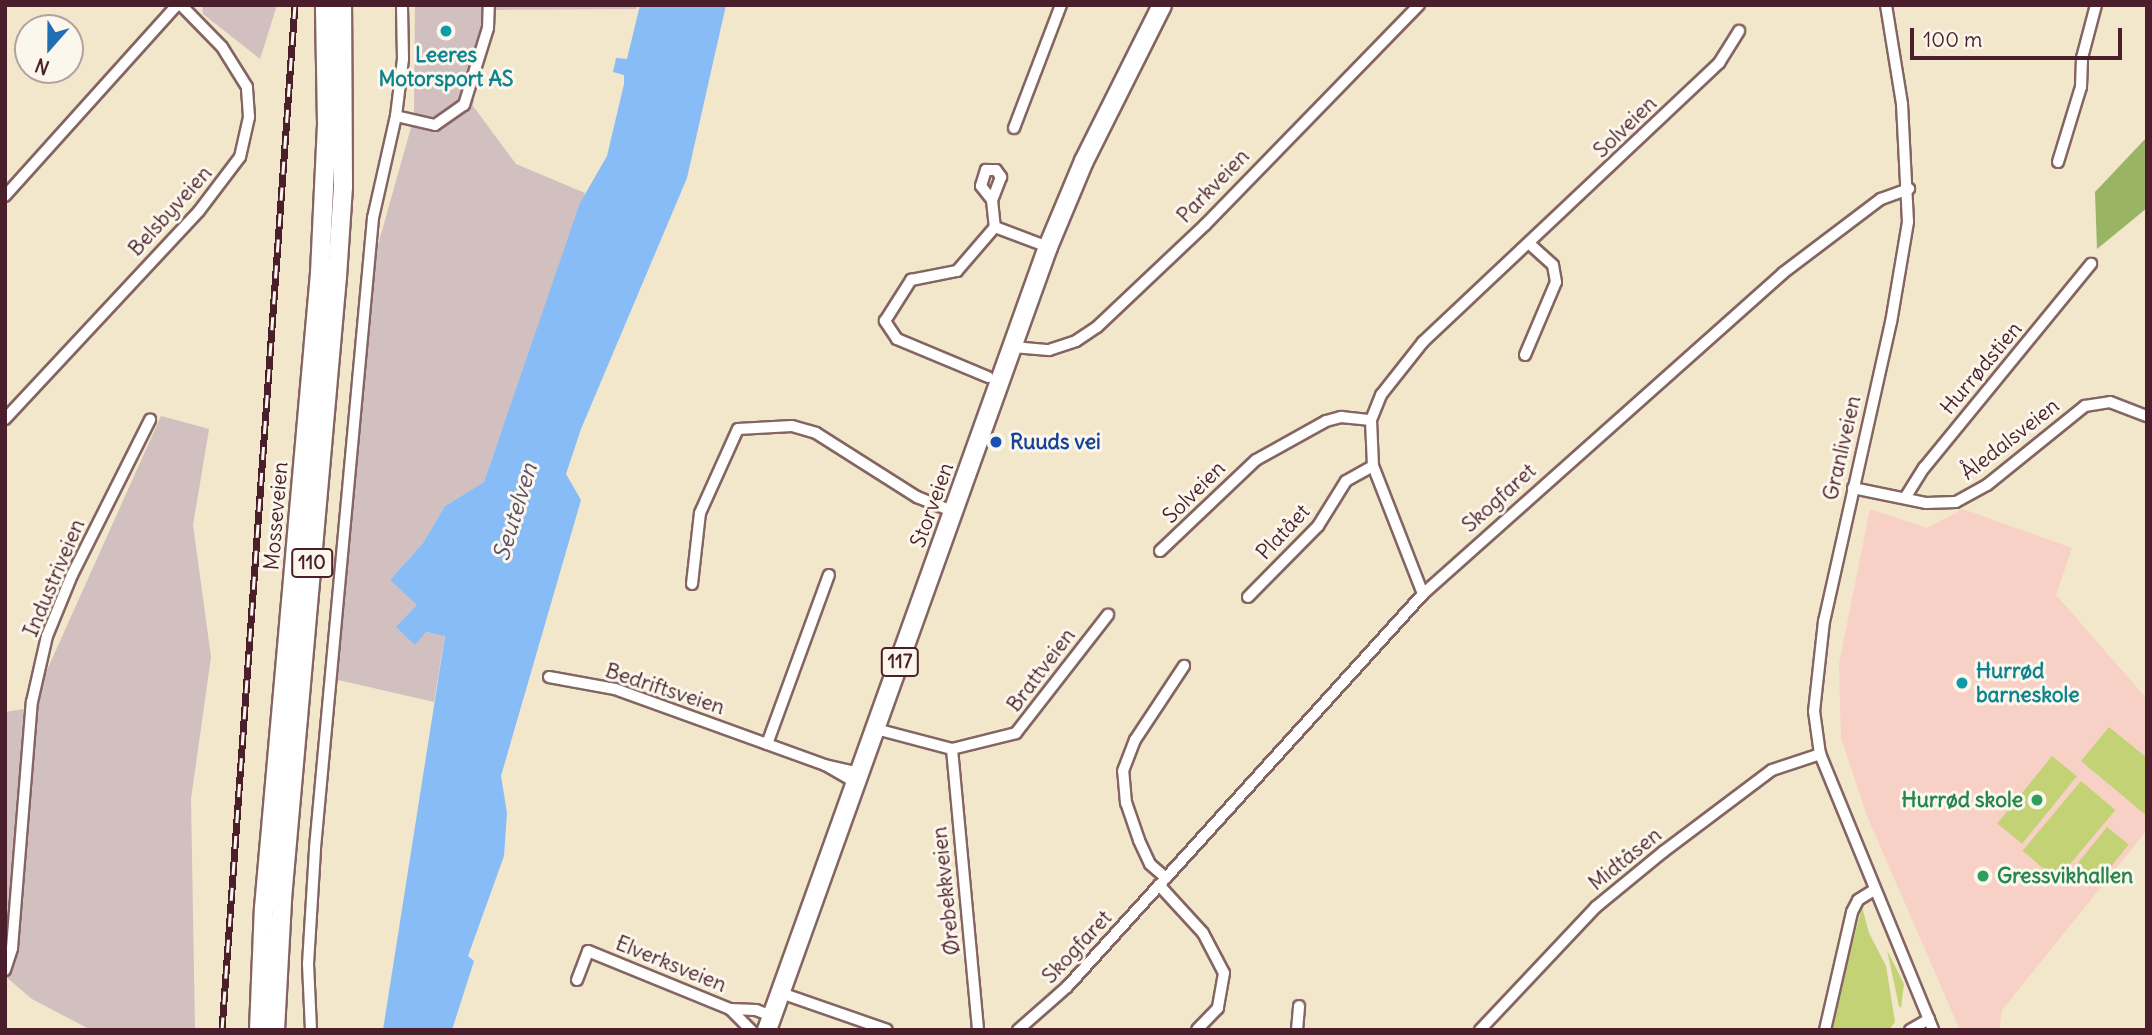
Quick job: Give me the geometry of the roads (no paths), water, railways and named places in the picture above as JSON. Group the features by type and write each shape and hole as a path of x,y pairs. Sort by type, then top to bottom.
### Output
{"main road":[{"name":"Mosseveien","path":"258,1030 264,908 320,273 327,123 324,5"},
{"name":"Mosseveien","path":"275,1030 279,941 338,264 342,5"},
{"name":"Storveien","path":"770,1023 1048,247 1084,161 1162,5"}],"street":[{"path":"5,197 179,5"},
{"name":"Belsbyveien","path":"5,419 199,211 240,157 249,117 247,87 222,47 179,5"},
{"path":"311,1030 308,964 315,848 373,218 384,156 396,116 403,59 402,5"},
{"path":"396,116 435,125 464,105 488,28 489,5"},
{"path":"1014,128 1061,5"},
{"name":"Parkveien","path":"1013,347 1035,352 1062,347 1097,327 1205,225 1419,5"},
{"name":"Granliveien","path":"1886,5 1902,104 1909,189 1901,274 1818,651 1814,711 1820,754 1931,1024"},
{"path":"2058,162 2081,87 2082,58 2096,5"},
{"name":"Solveien","path":"1423,594 1407,561 1373,466 1371,420 1381,394 1400,368 1719,63 1739,31"},
{"name":"Skogfaret","path":"1018,1030 1067,987 1423,594 1783,273 1881,199 1909,189"},
{"path":"988,377 897,339 885,321 911,280 957,271 995,227 992,200"},
{"path":"995,227 1048,247"},
{"path":"1525,355 1547,311 1556,275 1553,265 1530,244"},
{"name":"Hurrødstien","path":"1905,498 1924,468 2091,264"},
{"name":"Åledalsveien","path":"1853,488 1944,504 1971,496 2053,427 2098,401 2124,404 2147,416"},
{"name":"Solveien","path":"1160,551 1256,460 1326,421 1341,417 1371,420"},
{"name":"Industriveien","path":"5,970 12,948 32,702 47,636 72,575 150,420"},
{"path":"692,584 700,513 738,429 792,426 816,433 917,497 954,512"},
{"name":"Platået","path":"1248,597 1318,526 1346,481 1373,466"},
{"path":"768,744 829,575"},
{"name":"Brattveien","path":"952,749 1024,727 1071,658 1108,615"},
{"path":"1184,666 1135,740 1123,771 1126,803 1150,864 1198,925 1224,973 1218,1008 1197,1030"},
{"name":"Bedriftsveien","path":"549,677 615,689 859,778"},
{"path":"876,729 952,749"},
{"name":"Ørebekkveien","path":"952,749 978,1030"},
{"name":"Midtåsen","path":"1480,1030 1597,907 1663,852 1772,770 1820,754"},
{"path":"1825,1030 1852,912 1858,900 1874,890"},
{"name":"Elverksveien","path":"577,980 588,951 730,1009 756,1010 770,1023"},
{"path":"781,993 857,1025 887,1030"},
{"path":"1297,1030 1299,1006"},
{"name":"Elverksveien","path":"730,1009 751,1030"},
{"path":"1910,1030 1931,1024"}],"water":[{"name":"Seutelven","path":"640,5 726,5 687,178 581,429 566,474 581,500 501,776 507,813 504,856 468,956 474,961 452,1030 383,1030 445,636 426,632 415,645 396,627 417,605 390,580 423,543 445,506 484,482 580,203 607,156 624,84 624,75 613,72 616,58 627,59"}],"railway":[{"path":"222,1030 295,5"}],"place":[{"name":"Leeres Motorsport AS","path":"446,31"},
{"name":"Ruuds vei","path":"996,442"},
{"name":"Hurrød barneskole","path":"1962,683"},
{"name":"Hurrød skole","path":"2037,800"},
{"name":"Gressvikhallen","path":"1983,876"}]}
